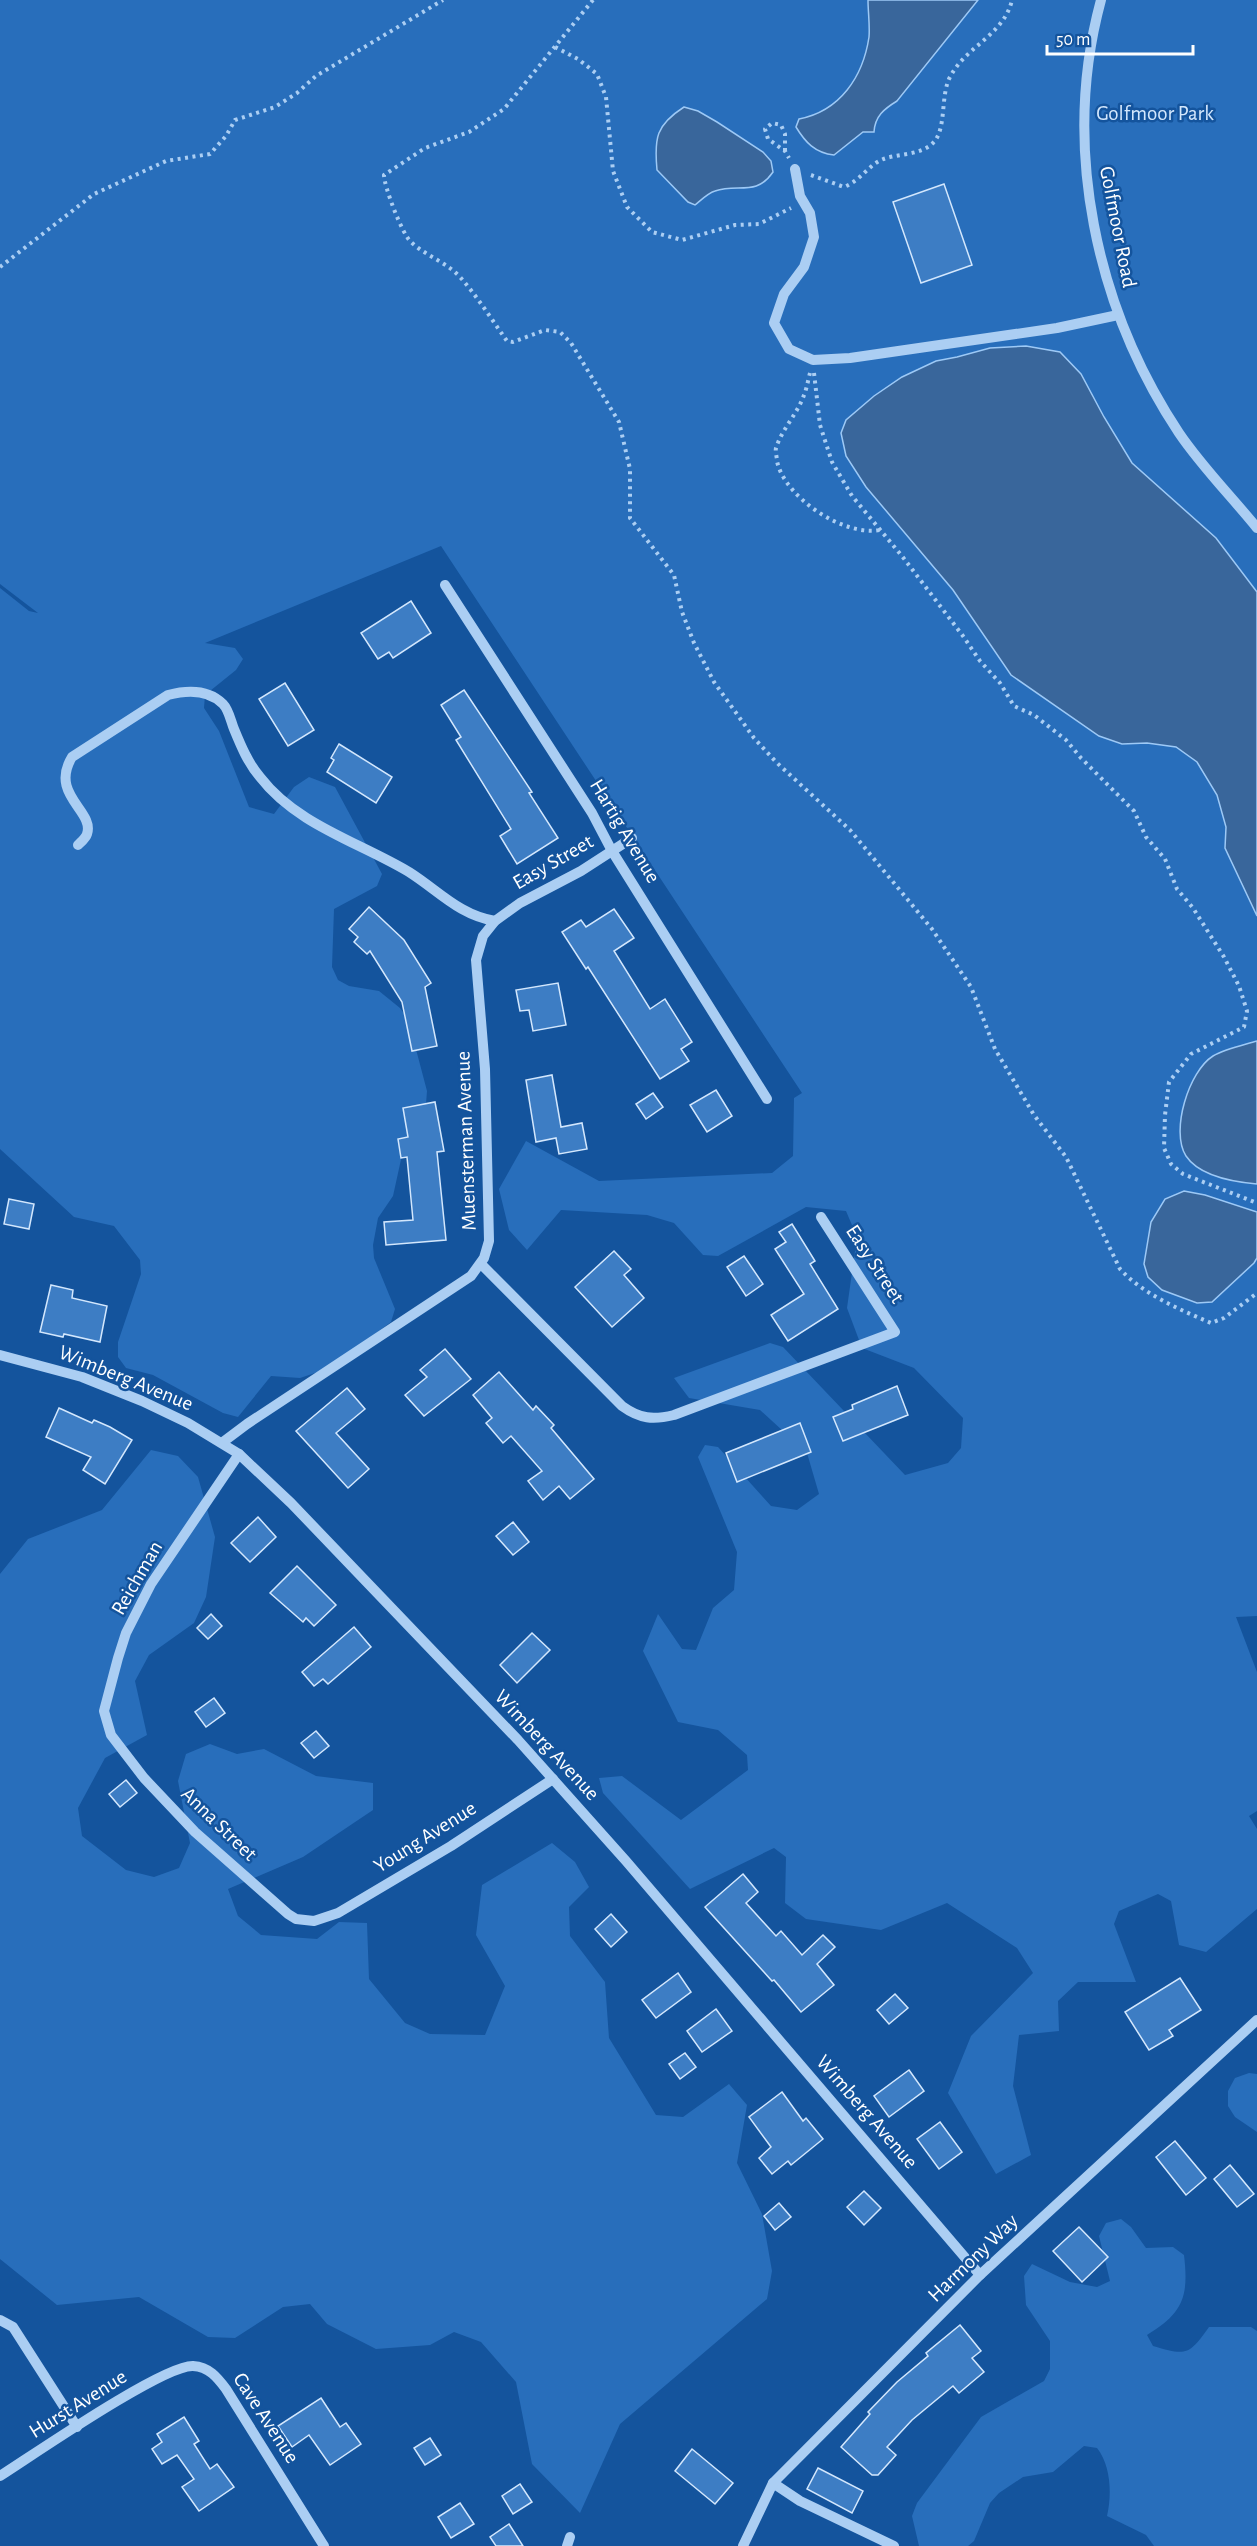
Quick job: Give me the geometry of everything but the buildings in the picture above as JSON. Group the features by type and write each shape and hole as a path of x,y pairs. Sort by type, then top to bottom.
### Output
{"street":[{"name":"Golfmoor Road","path":"1101,0 1088,71 1084,121 1085,157 1100,258 1118,315 1141,368 1180,434 1257,528"},
{"path":"795,169 800,196 810,213 814,237 804,267 784,294 774,323 789,349 813,360 862,357 1057,328 1118,315"},
{"name":"Hartig Avenue","path":"445,585 592,813 612,851 767,1099"},
{"path":"78,845 87,835 88,826 66,787 67,766 72,758 168,695 183,691 198,692 213,696 225,706 245,754 260,778 279,798 336,836 409,873 466,913 495,921"},
{"name":"Easy Street","path":"495,921 520,903 581,871 632,838"},
{"name":"Muensterman Avenue","path":"481,1264 489,1241 484,1069 476,960 483,936 495,921"},
{"name":"Easy Street","path":"481,1264 622,1406 634,1415 648,1419 674,1415 896,1332 821,1217"},
{"path":"223,1442 471,1276 481,1264"},
{"name":"Wimberg Avenue","path":"0,1355 82,1377 142,1401 223,1442 239,1454 291,1503 416,1632 553,1779 626,1861 980,2276"},
{"name":"Reichman","path":"111,1735 104,1711 126,1633 151,1584 239,1454"},
{"name":"Anna Street","path":"111,1735 144,1778 195,1832 288,1914 296,1919 314,1921"},
{"name":"Young Avenue","path":"314,1921 338,1912 451,1846 553,1779"},
{"name":"Harmony Way","path":"743,2546 773,2483 980,2276 1257,2020"},
{"path":"0,2320 13,2327 76,2427"},
{"name":"Cave Avenue","path":"146,2384 178,2368 191,2366 210,2371 217,2376 324,2546"},
{"name":"Hurst Avenue","path":"0,2476 146,2384"},
{"path":"773,2483 800,2501 894,2546"}],"path":[{"path":"0,267 94,195 166,160 210,154 226,136 235,120 275,107 297,93 316,76 443,0"},
{"path":"593,0 504,109 469,132 425,148 384,174 384,185 402,229 410,242 444,263 460,278 507,341 513,342 546,330 560,332 571,343 619,422 630,469 630,518 674,575 682,612 694,643 714,682 754,738 776,762 850,830 932,928 971,987 995,1049 1034,1115 1066,1157 1120,1269 1140,1287 1174,1307 1211,1323 1224,1318 1257,1293"},
{"path":"785,151 785,134 781,125 772,123 765,129 768,139 785,151 795,169 844,187 857,182 878,162 893,156 915,153 933,143 940,130 943,97 950,77 968,53 992,36 1010,12 1012,0"},
{"path":"555,47 578,59 597,74 606,97 613,171 627,207 652,232 682,240 735,225 759,224 792,208 800,196"},
{"path":"813,360 804,396 775,449 780,473 796,495 824,515 848,527 870,532 880,530"},
{"path":"813,360 820,425 832,462 852,496 963,636 980,661 1000,683 1014,706 1034,715 1066,740 1134,811 1146,837 1165,859 1178,890 1193,908 1224,957 1239,986 1246,1011 1244,1028 1191,1054 1169,1082 1164,1148 1171,1164 1183,1174 1257,1203"}],"green space":[{"name":"Golfmoor Park","path":"0,0 1257,0 1257,1616 1236,1617 1257,1672 1257,1811 1249,1816 1257,1829 1257,1909 1206,1952 1179,1945 1171,1901 1158,1894 1119,1911 1114,1924 1136,1982 1078,1982 1058,2001 1059,2031 1019,2035 1013,2086 1031,2155 996,2174 948,2093 971,2036 1033,1973 1017,1948 947,1903 881,1930 806,1919 785,1903 786,1857 774,1848 690,1889 603,1793 599,1778 622,1776 681,1820 748,1770 747,1755 718,1730 678,1722 643,1651 658,1614 682,1649 696,1650 713,1608 734,1590 737,1552 698,1457 705,1445 718,1447 771,1506 797,1510 819,1494 807,1453 760,1410 689,1398 674,1378 770,1343 783,1347 905,1475 948,1463 961,1448 963,1418 914,1368 862,1348 847,1308 857,1237 846,1211 806,1207 718,1256 703,1255 674,1223 647,1215 561,1210 527,1250 509,1230 499,1189 526,1141 599,1181 772,1173 793,1156 794,1098 802,1093 441,546 205,643 235,648 243,659 236,670 205,695 204,708 219,731 249,807 274,814 294,787 309,777 335,787 382,874 377,886 334,909 332,967 338,980 349,986 379,991 400,1008 408,1019 427,1091 426,1104 402,1155 393,1196 378,1218 373,1245 374,1258 395,1309 391,1322 327,1369 300,1378 271,1376 238,1417 223,1413 153,1375 126,1368 118,1357 118,1342 141,1274 140,1260 114,1226 74,1217 0,1149 0,588 29,611 38,613 0,584"},
{"path":"151,1450 178,1456 198,1477 215,1537 206,1597 194,1623 149,1655 135,1681 147,1735 105,1758 78,1808 82,1836 126,1870 154,1877 179,1868 190,1843 178,1781 186,1754 210,1744 237,1754 264,1749 316,1776 373,1783 373,1810 303,1857 228,1889 238,1916 261,1935 317,1939 339,1922 367,1923 369,1979 405,2023 430,2034 485,2035 505,1986 476,1935 482,1885 552,1843 575,1862 589,1887 569,1907 570,1936 605,1982 609,2038 656,2115 683,2117 729,2084 747,2105 737,2163 762,2214 772,2271 767,2299 620,2424 580,2513 532,2464 516,2382 481,2342 454,2332 430,2345 376,2349 327,2324 310,2304 283,2307 235,2338 208,2337 139,2297 57,2305 0,2259 0,1574 28,1539 102,1510"},
{"path":"1249,2073 1257,2074 1257,2132 1235,2117 1228,2106 1228,2091 1235,2078"},
{"path":"1121,2219 1131,2227 1146,2248 1173,2247 1184,2255 1185,2282 1181,2302 1169,2319 1147,2335 1153,2346 1173,2351 1186,2351 1197,2343 1209,2327 1251,2327 1257,2331 1257,2546 1154,2546 1146,2535 1107,2516 1110,2499 1108,2472 1097,2448 1084,2446 1053,2472 1023,2477 999,2493 990,2503 974,2541 968,2546 919,2546 912,2516 917,2503 981,2417 1044,2381 1050,2369 1050,2341 1026,2305 1024,2276 1032,2264 1070,2282 1097,2287 1110,2281 1099,2236 1106,2223"}],"shaded area":[{"path":"868,0 978,0 897,101 881,113 874,132 863,132 834,155 827,154 811,146 796,127 799,119 814,115 838,100 855,78 866,52 869,37"},
{"path":"684,107 698,111 763,152 771,161 773,172 767,180 753,187 715,191 695,205 688,202 657,170 656,159 657,141 662,126"},
{"path":"1026,346 1060,352 1081,374 1132,463 1216,538 1257,592 1257,916 1225,848 1226,827 1217,795 1197,762 1176,747 1147,743 1122,744 1099,736 1011,675 953,590 866,487 846,456 841,433 846,420 874,396 902,377 936,361 990,348"},
{"path":"1257,1041 1257,1184 1228,1180 1200,1169 1186,1156 1180,1132 1184,1102 1196,1074 1204,1064 1213,1056 1229,1049"},
{"path":"1184,1191 1205,1195 1257,1212 1257,1258 1212,1302 1197,1303 1162,1290 1148,1277 1144,1264 1151,1222 1165,1199"}]}
